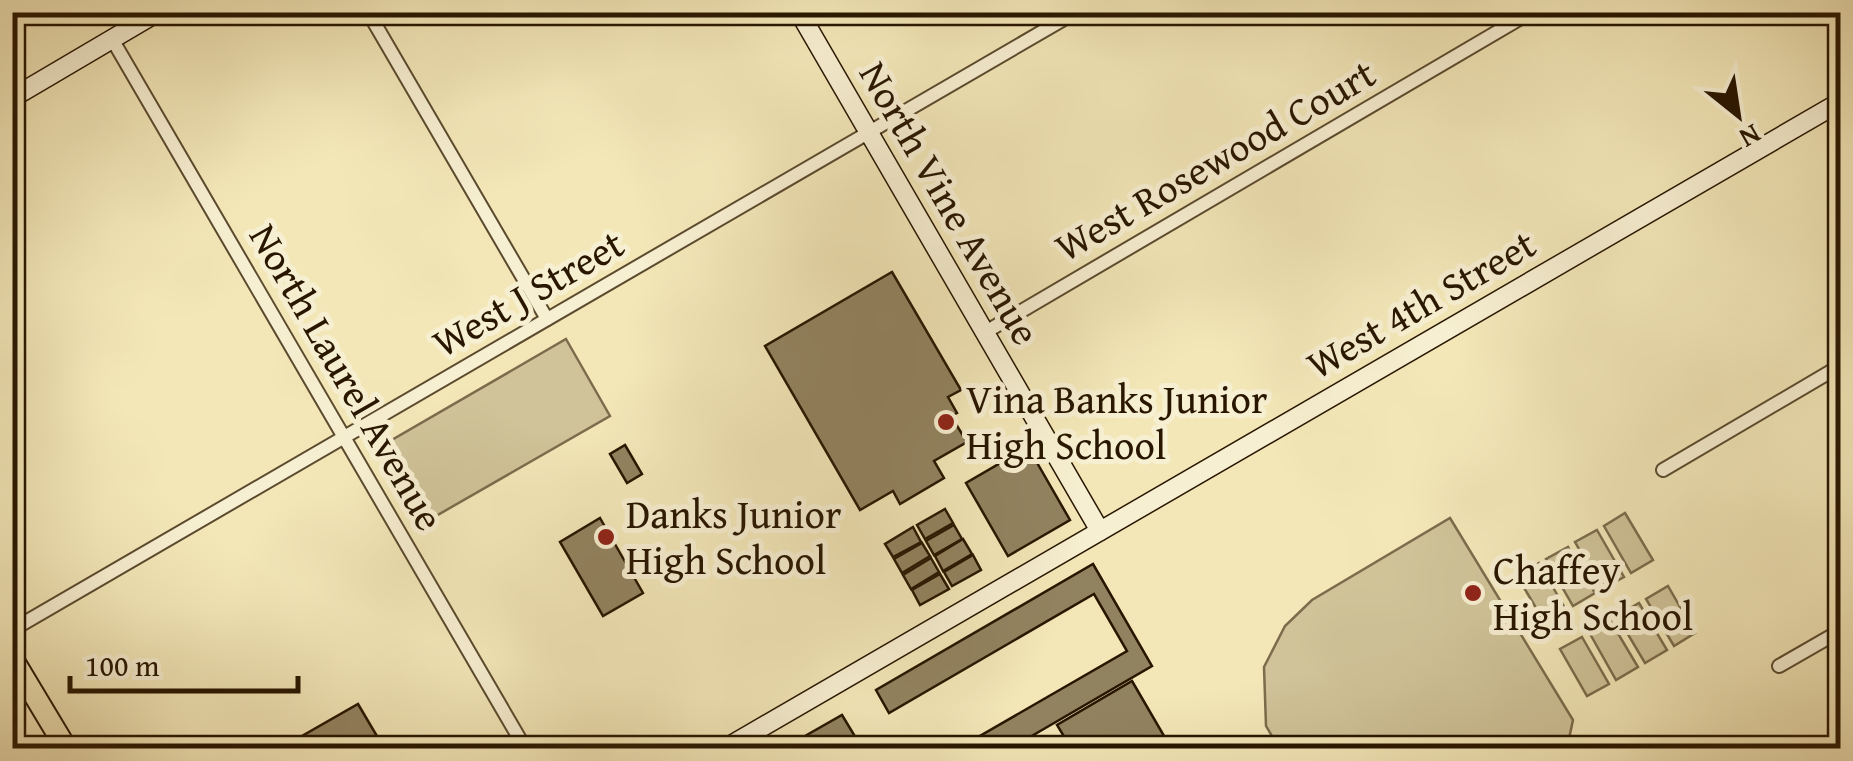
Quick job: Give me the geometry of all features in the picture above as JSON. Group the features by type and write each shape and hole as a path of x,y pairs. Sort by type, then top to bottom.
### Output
{"main road":[{"path":"12,98 158,12"},
{"name":"North Vine Avenue","path":"799,12 1100,531"},
{"name":"West 4th Street","path":"726,748 1840,102"},
{"path":"12,658 66,748"}],"street":[{"path":"368,12 547,319"},
{"name":"West J Street","path":"12,630 1076,12"},
{"name":"West Rosewood Court","path":"984,333 1531,12"},
{"name":"North Laurel Avenue","path":"112,39 525,748"},
{"path":"1663,470 1840,366"},
{"path":"1779,666 1840,631"}],"shaded area":[{"path":"566,339 610,416 422,524 378,448"},
{"path":"1625,513 1653,560 1631,573 1604,526"},
{"path":"1450,518 1573,720 1567,748 1279,748 1266,726 1264,667 1285,626 1312,600"},
{"path":"1597,530 1624,577 1602,589 1575,542"},
{"path":"1568,547 1595,593 1573,606 1546,559"},
{"path":"1539,563 1566,610 1545,623 1517,576"},
{"path":"1668,586 1695,633 1674,646 1646,599"},
{"path":"1639,603 1667,650 1645,663 1617,616"},
{"path":"1610,620 1638,667 1616,680 1589,632"},
{"path":"1582,637 1609,684 1587,696 1560,649"}],"building":[{"path":"892,272 961,390 948,397 957,413 951,416 967,442 934,461 944,478 900,504 893,491 860,510 765,346"},
{"path":"625,445 642,474 627,483 610,454"},
{"path":"1028,447 1070,520 1008,556 966,483"},
{"path":"945,509 953,523 925,539 917,525"},
{"path":"600,518 643,593 603,616 560,542"},
{"path":"954,525 962,539 934,555 926,541"},
{"path":"913,527 921,542 893,557 885,544"},
{"path":"963,539 972,554 943,571 935,556"},
{"path":"922,543 930,556 902,573 894,559"},
{"path":"973,555 981,570 952,586 944,572"},
{"path":"931,558 939,572 911,589 903,575"},
{"path":"1093,564 1152,666 1011,748 959,748 1127,651 1094,594 889,713 876,690"},
{"path":"940,574 949,589 920,605 912,590"},
{"path":"1132,681 1167,741 1154,748 1071,748 1057,725"},
{"path":"358,704 384,748 281,748"},
{"path":"842,715 862,748 784,748"}],"place":[{"name":"Vina Banks Junior High School","path":"946,422"},
{"name":"Danks Junior High School","path":"606,537"},
{"name":"Chaffey High School","path":"1473,593"}]}
